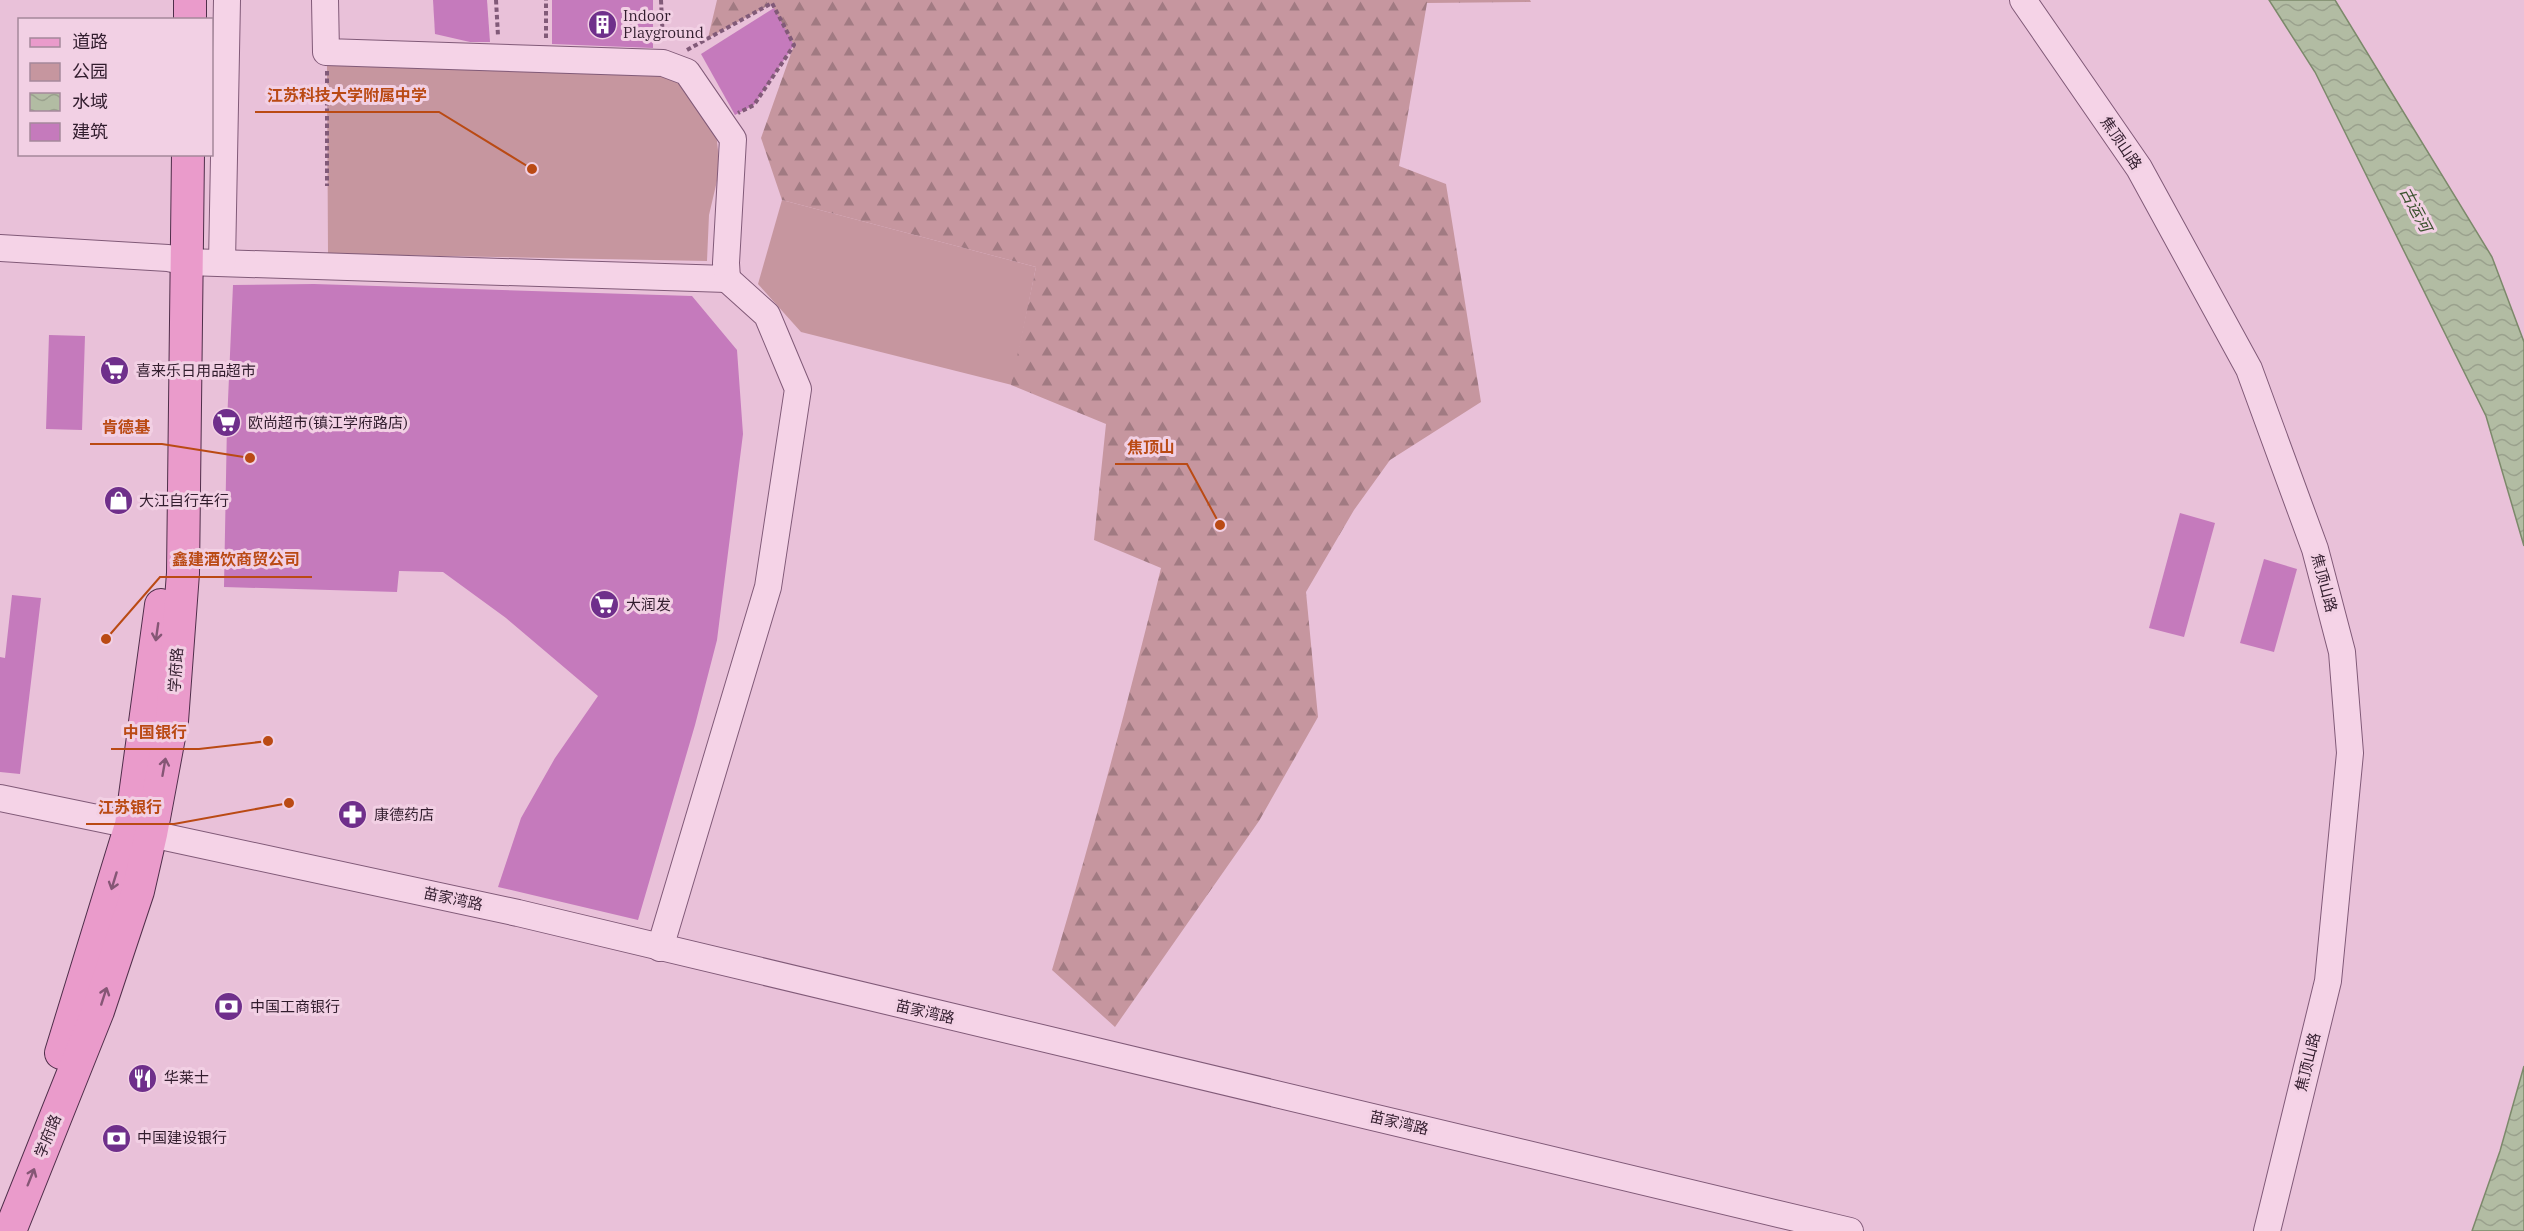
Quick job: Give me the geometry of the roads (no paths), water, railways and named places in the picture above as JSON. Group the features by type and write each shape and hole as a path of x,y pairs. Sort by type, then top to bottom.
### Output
{"main road":[{"path":"171,0 171,18"},
{"path":"190,0 190,18"},
{"name":"学府路","path":"0,1197 63,1049 141,830 172,721 183,573 177,260 169,156"},
{"name":"学府路","path":"177,260 188,156"},
{"name":"学府路","path":"10,1231 98,1011 138,891 141,830"}],"street":[{"path":"222,262 227,0"},
{"path":"325,0 326,52 663,63 687,72 734,139 726,271"},
{"name":"焦顶山路","path":"2023,0 2139,168 2250,369 2315,549 2342,652 2350,753 2328,981 2266,1231"},
{"path":"0,248 222,262 726,271 767,315 798,389 768,587 660,948"},
{"name":"苗家湾路","path":"0,798 518,913 1850,1231"}],"water":[{"name":"古运河","path":"2269,0 2335,0 2492,257 2524,342 2524,546 2486,416 2315,72"},
{"path":"2524,1066 2524,1231 2472,1231 2500,1151"}],"place":[{"name":"Indoor Playground","path":"602,25"},
{"name":"江苏科技大学附属中学","path":"532,169"},
{"name":"喜来乐日用品超市","path":"115,371"},
{"name":"欧尚超市(镇江学府路店)","path":"227,423"},
{"name":"肯德基","path":"250,458"},
{"name":"大江自行车行","path":"118,501"},
{"name":"焦顶山","path":"1220,525"},
{"name":"大润发","path":"605,605"},
{"name":"鑫建酒饮商贸公司","path":"106,639"},
{"name":"中国银行","path":"268,741"},
{"name":"江苏银行","path":"289,803"},
{"name":"康德药店","path":"353,815"},
{"name":"中国工商银行","path":"229,1007"},
{"name":"华莱士","path":"143,1078"},
{"name":"中国建设银行","path":"116,1138"}]}
